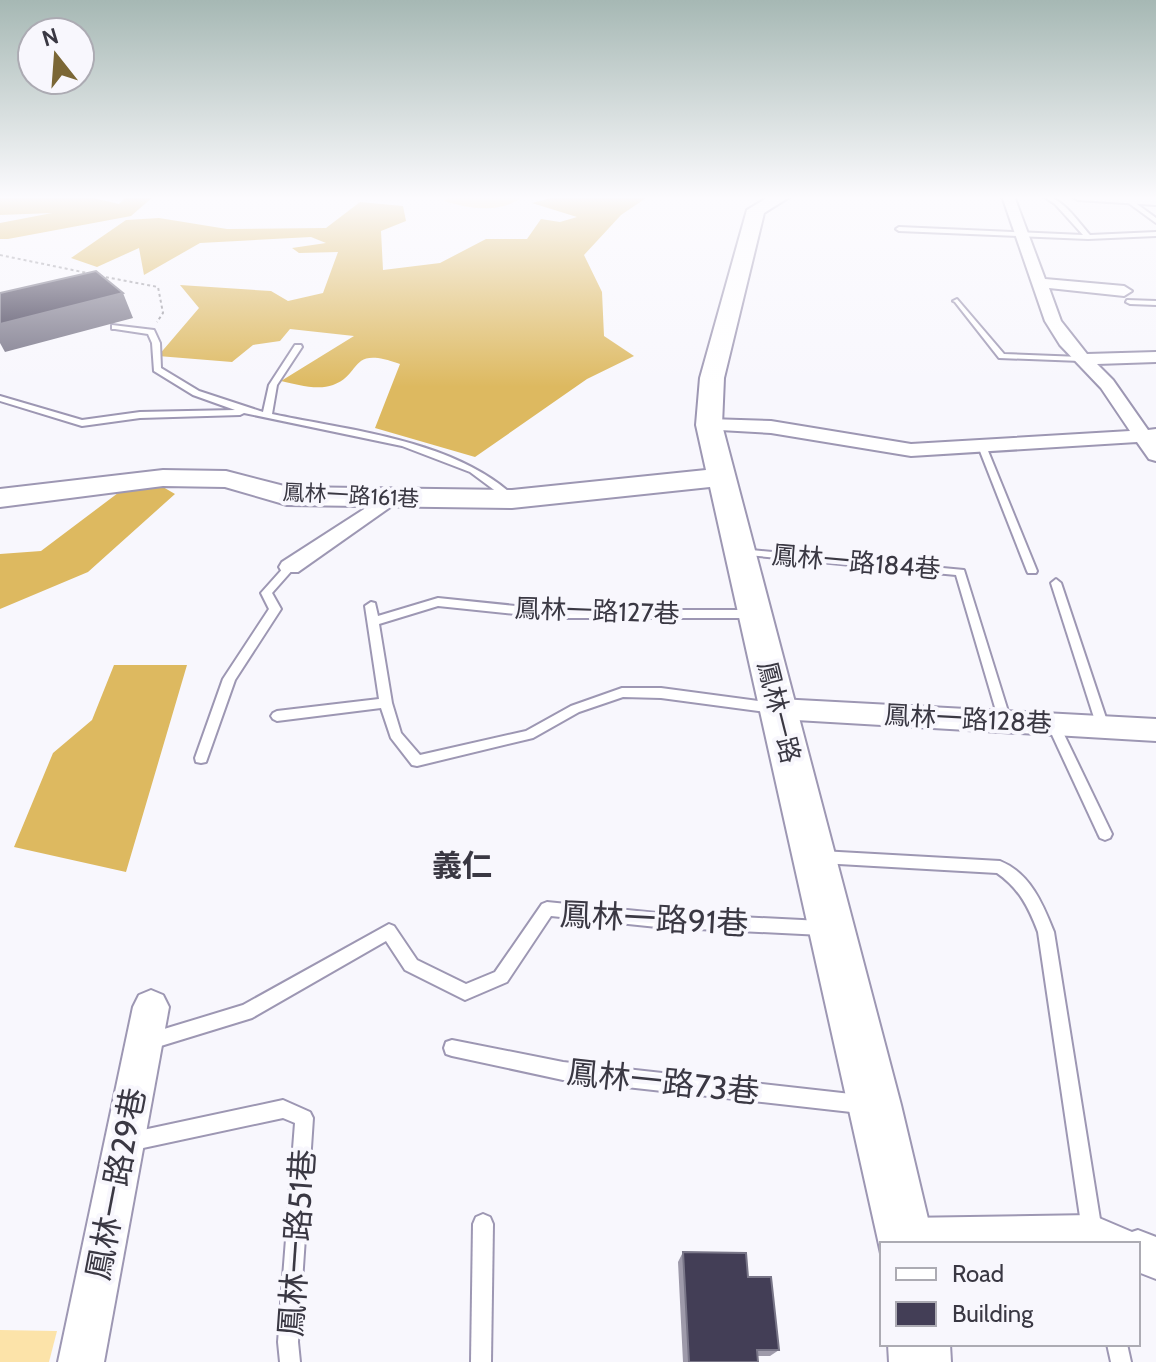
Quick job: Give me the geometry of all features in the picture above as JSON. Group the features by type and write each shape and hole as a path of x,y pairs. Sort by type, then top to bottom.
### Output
{"street":[{"name":"鳳林一路","path":"743,260 712,378 709,425 875,1105 904,1241"},
{"path":"1031,260 1053,321 1081,359 1107,384 1148,435 1156,455"},
{"path":"1039,283 1127,296"},
{"path":"1081,359 1156,357"},
{"path":"709,425 771,427 911,450 1148,435"},
{"name":"鳳林一路161巷","path":"0,498 179,478 226,479 287,496 512,499 722,477"},
{"path":"290,567 389,499"},
{"name":"鳳林一路128巷","path":"779,709 1156,730"},
{"name":"鳳林一路29巷","path":"81,1362 148,1025"},
{"path":"904,1241 1101,1241"}],"lane":[{"path":"1127,296 1156,303"},
{"path":"957,301 1002,356 1081,359"},
{"path":"115,327 151,332"},
{"name":"鳳林一路161巷","path":"151,332 156,343 157,369 196,393 250,412 404,444 473,470 512,499"},
{"path":"267,416 273,385 298,347"},
{"path":"0,398 82,423 140,415 250,412"},
{"path":"982,446 1032,571"},
{"name":"鳳林一路184巷","path":"741,552 960,572 1005,721"},
{"path":"201,758 229,679 275,609 266,593 290,567"},
{"path":"1056,583 1103,727"},
{"name":"鳳林一路127巷","path":"375,621 438,602 555,614 755,614"},
{"path":"371,606 386,703 395,735 417,761 529,735 575,709 622,692 661,693 779,709"},
{"path":"277,716 386,703"},
{"path":"1053,724 1105,834"},
{"path":"813,856 1000,867 1020,879 1033,898 1046,932 1101,1241"},
{"name":"鳳林一路91巷","path":"148,1025 246,1012 389,931 411,965 465,992 501,977 547,909 657,920 832,928"},
{"name":"鳳林一路73巷","path":"452,1048 563,1071 875,1105"},
{"name":"鳳林一路51巷","path":"123,1143 283,1109 304,1118 290,1362"},
{"path":"481,1362 483,1224"}],"path":[{"path":"23,260 158,287 163,313 151,332"}],"shaded area":[{"path":"76,260 113,260 97,267"},
{"path":"141,260 171,260 144,275"},
{"path":"335,260 382,260 383,270 447,260 586,260 602,292 604,336 634,356 587,379 475,457 375,428 400,364 383,359 364,359 342,380 327,387 281,381 354,336 290,329 280,341 253,345 232,362 158,356 199,308 180,285 271,291 288,301 323,293"},
{"path":"163,487 175,494 88,572 0,609 0,554 41,551 118,493"},
{"path":"114,665 187,665 126,872 14,847 53,753 92,720"},
{"path":"0,1330 57,1331 49,1362 0,1362"}],"building":[{"path":"96,271 123,293 0,324 0,293"},
{"path":"683,1252 746,1253 748,1277 771,1277 779,1350 757,1350 758,1362 689,1362"}],"district":[{"name":"義仁","path":"462,866"}]}
